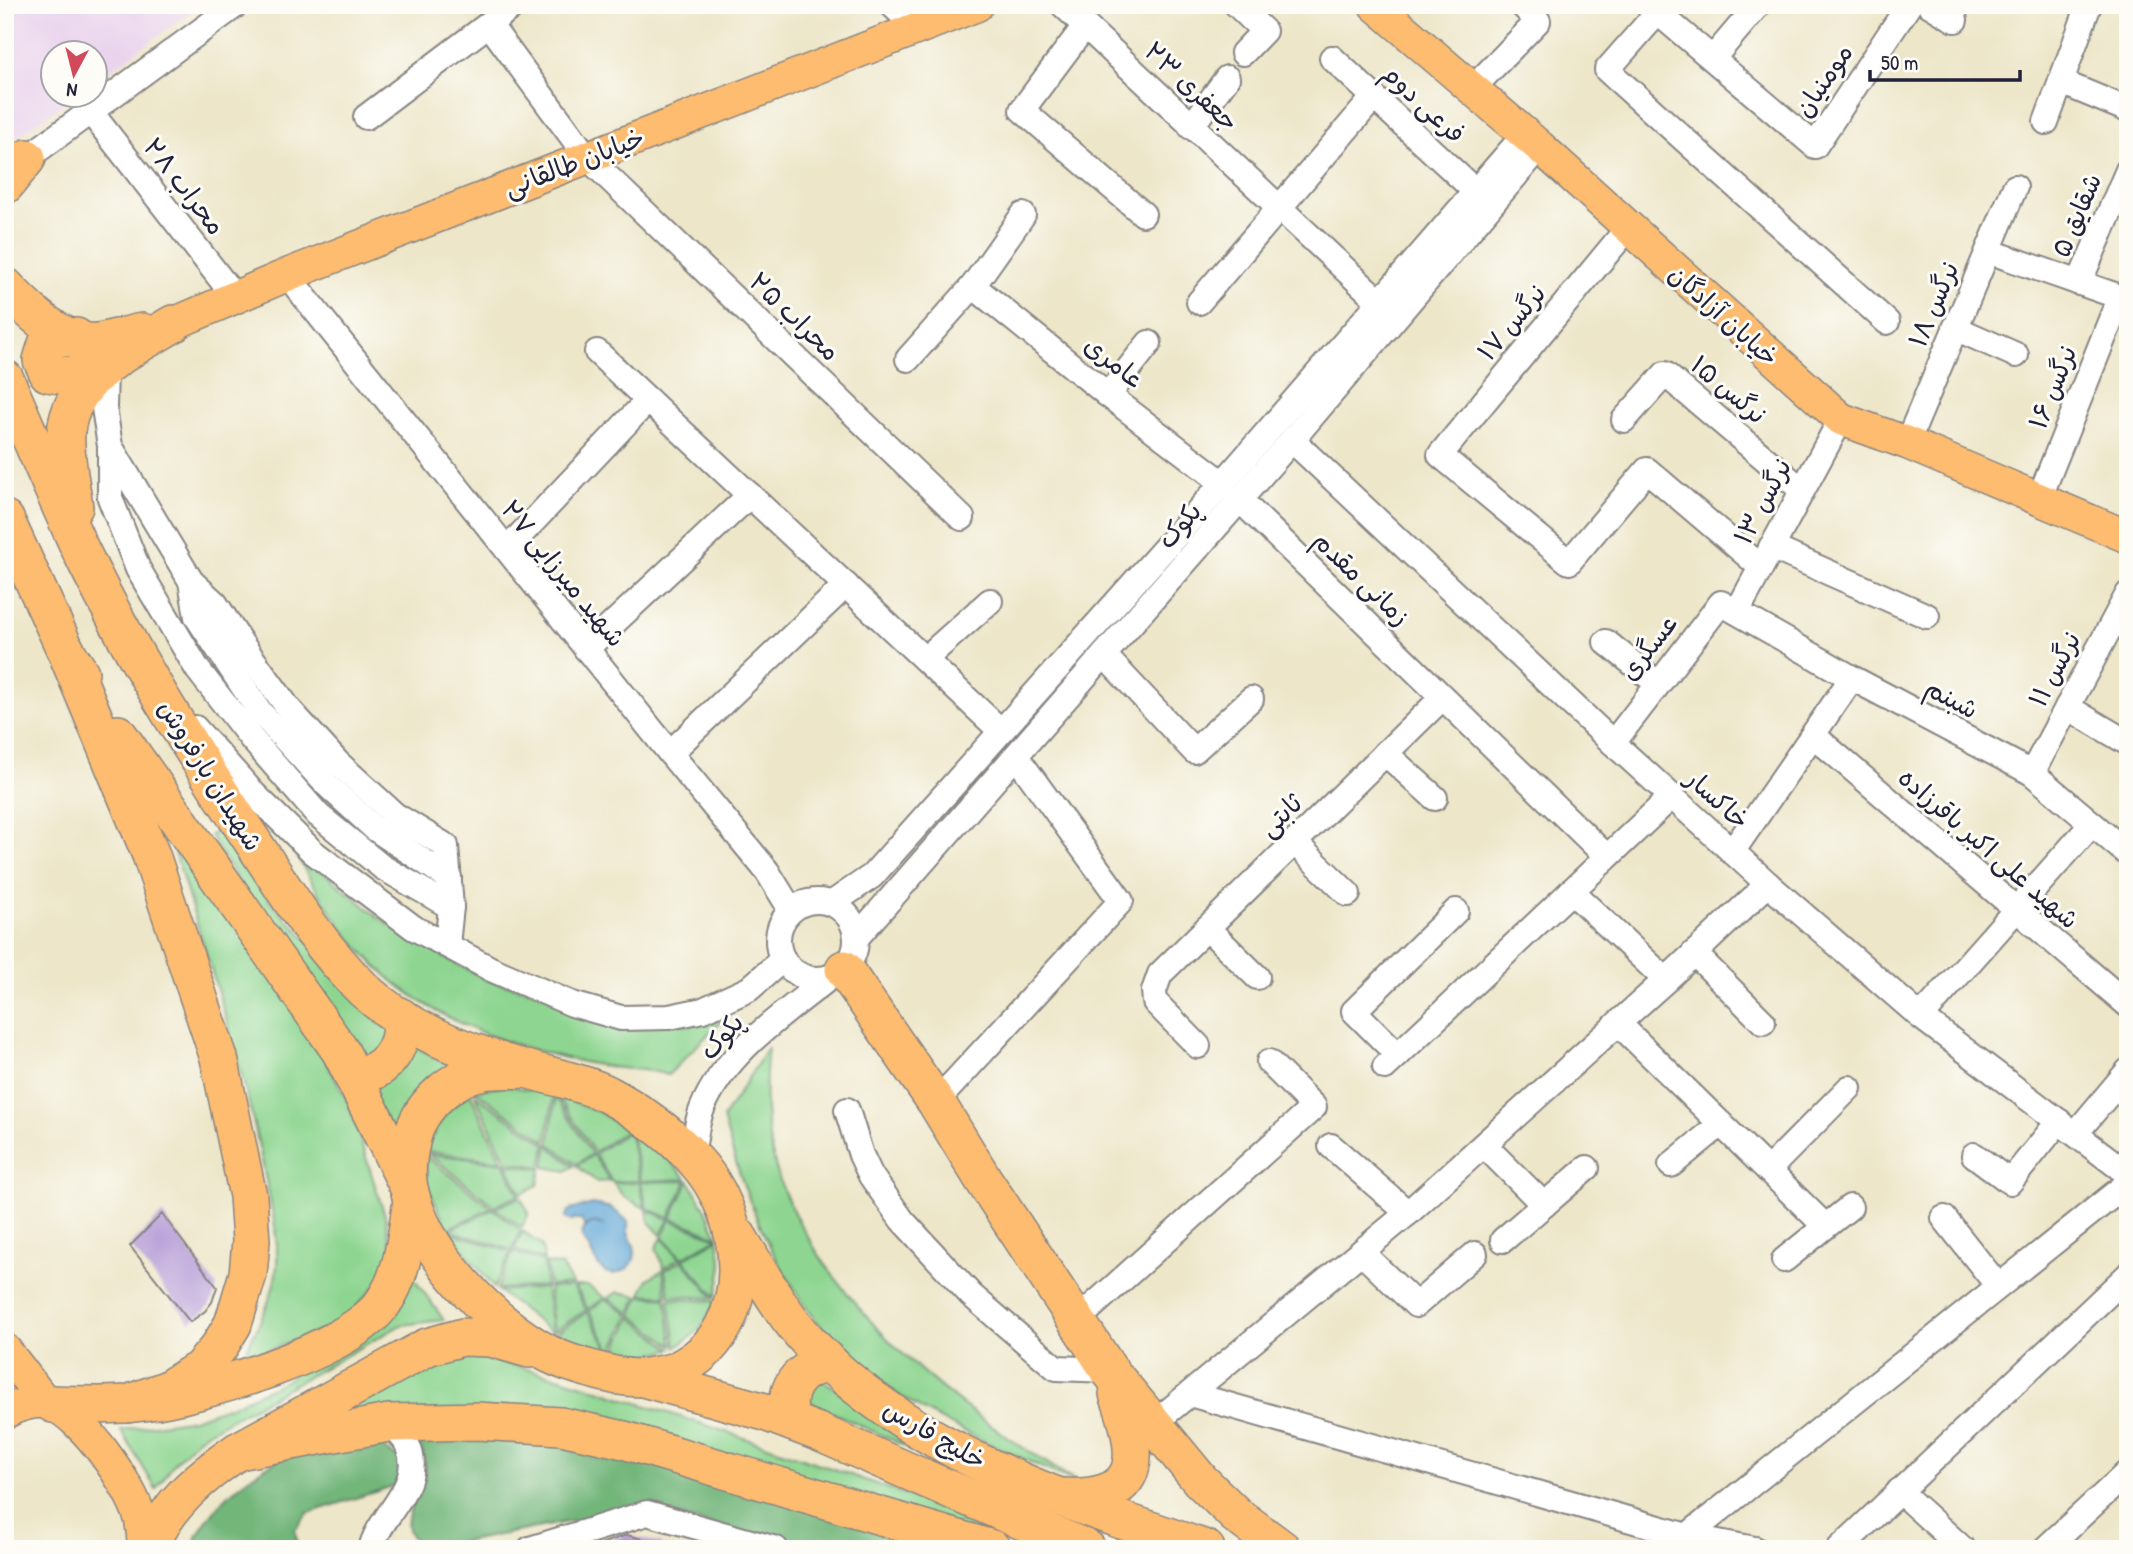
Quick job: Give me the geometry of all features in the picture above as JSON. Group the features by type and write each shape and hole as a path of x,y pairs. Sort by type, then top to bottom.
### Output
{"highway":[{"path":"5,286 45,325 95,342 173,324"},
{"path":"76,337 59,338 47,344 43,352 44,368 48,373 73,376 106,365 173,324"},
{"path":"81,550 71,488 66,430 77,401 106,365"},
{"name":"شهیدان بارفروش","path":"5,379 81,550 149,678 247,834 329,950 365,990 401,1017 472,1053 605,1093 638,1112 692,1156 725,1205 733,1228"},
{"name":"شهیدان بارفروش","path":"5,519 66,651 130,754 317,1015 353,1077 430,1238 449,1268 470,1293 513,1331 551,1355"},
{"path":"66,651 150,855 207,1020 219,1058 248,1196 251,1241 248,1274 233,1324 219,1348 200,1369 168,1389 127,1404"},
{"path":"843,962 1109,1370 1200,1480 1236,1515 1282,1549"},
{"path":"353,1077 372,1072 388,1061 400,1041 401,1017"},
{"path":"49,1404 127,1404 199,1392 298,1357 334,1341 357,1326 382,1304 399,1275 410,1193 409,1148 418,1119 427,1107 455,1082 482,1072 526,1069"},
{"path":"146,1549 158,1526 177,1500 216,1466 238,1451 427,1347 463,1337 491,1338 609,1374 642,1378 675,1371 700,1356 719,1336 734,1295 738,1264 733,1228"},
{"name":"خلیج فارس","path":"733,1228 800,1332 847,1380 911,1425 1002,1472 1060,1497 1206,1549"},
{"path":"792,1422 787,1401 794,1382 810,1368 831,1364"},
{"path":"1060,1497 1084,1498 1106,1493 1120,1484 1131,1467 1134,1452 1130,1425 1109,1370"},
{"name":"خلیج فارس","path":"642,1378 792,1422 1087,1549"},
{"path":"238,1451 389,1423 478,1420 561,1426 624,1440 992,1549"}],"main road":[{"name":"خیابان طالقانی","path":"173,324 233,296 977,5"},
{"name":"خیابان آزادگان","path":"1375,5 1532,141 1841,419 1907,443 2128,537"},
{"path":"5,559 66,651"},
{"path":"5,1350 49,1404 83,1429 126,1487 140,1517 146,1549"},
{"path":"5,1413 17,1406 49,1404"}],"street":[{"path":"13,169 236,5"},
{"path":"366,117 514,5"},
{"path":"892,5 917,28"},
{"name":"جعفری ۲۳","path":"1063,5 1380,302"},
{"path":"1237,5 1265,30 1243,53"},
{"path":"1472,89 1538,21 1522,5"},
{"path":"1758,5 1713,58 1653,9 1607,70 1887,321"},
{"name":"مومنیان","path":"1713,58 1815,146 1909,5"},
{"path":"1930,5 1955,20"},
{"path":"2046,122 2089,5"},
{"name":"محراب ۲۵","path":"489,24 587,157 962,518"},
{"path":"1085,26 1022,110 1143,214"},
{"name":"فرعی دوم","path":"1332,58 1475,191"},
{"path":"1191,127 1227,78"},
{"path":"2061,82 2128,110"},
{"path":"1199,302 1374,97"},
{"name":"محراب ۲۸","path":"90,111 233,296"},
{"name":"پکوک","path":"692,1156 702,1109 728,1066 760,1034 843,962 1016,756 1189,558 1231,492 1380,302 1475,191 1532,141"},
{"name":"پکوک","path":"831,904 872,876 1169,543 1293,440 1532,141"},
{"name":"شقایق ۵","path":"2079,283 2120,207 2128,170"},
{"name":"نرگس ۱۸","path":"1907,443 2015,187"},
{"path":"908,359 973,286 1023,215"},
{"name":"نرگس ۱۷","path":"1628,228 1440,455 1569,562 1647,470 1766,557"},
{"path":"1988,251 2079,283"},
{"name":"شهید میرزایی ۲۷","path":"287,275 670,754 767,871 791,910"},
{"name":"نرگس ۱۶","path":"2039,499 2120,297 2079,283"},
{"name":"عامری","path":"973,286 1231,492"},
{"path":"1955,328 2016,355"},
{"path":"1108,395 1149,343"},
{"path":"597,352 1001,731"},
{"path":"106,365 104,408 110,446 110,498 138,569 198,670 374,828 449,878"},
{"name":"نرگس ۱۵","path":"1624,420 1665,374 1802,490"},
{"path":"507,549 648,400"},
{"name":"نرگس ۱۳","path":"1737,612 1841,419"},
{"name":"خاکسار","path":"1293,440 1613,743 1768,884 1921,1017 2128,1174"},
{"path":"110,446 191,582 215,603 289,709 337,762 395,815 446,846 451,907 447,946"},
{"name":"زمانی مقدم","path":"1231,492 1607,857"},
{"path":"586,649 750,495"},
{"path":"1169,543 1189,558"},
{"path":"1766,557 1927,616"},
{"path":"191,582 197,617 250,718 318,815 382,867 451,907"},
{"path":"670,754 846,585"},
{"name":"نرگس ۱۱","path":"2032,773 2128,593"},
{"path":"925,659 990,601"},
{"name":"عسگری","path":"1613,743 1721,603 1737,612"},
{"name":"شبنم","path":"1737,612 1852,678 2032,773 2128,854"},
{"path":"1606,642 1657,683"},
{"path":"1104,655 1194,751 1251,699"},
{"path":"149,678 254,794 313,852 414,928 491,970 572,1004 621,1018 669,1017 703,1010 749,989 783,959"},
{"path":"1732,852 1852,678"},
{"name":"ثابتی","path":"1198,1046 1155,1002 1154,991 1160,974 1442,698"},
{"path":"2067,707 2128,743"},
{"name":"شهید علی اکبر باقرزاده","path":"1812,735 2128,1005"},
{"path":"1385,753 1435,798"},
{"path":"936,1102 1121,901 1016,756"},
{"path":"1456,911 1354,1011 1391,1061 1671,797"},
{"path":"1921,1017 2092,824"},
{"path":"1294,842 1348,894"},
{"path":"1153,1424 1408,1213 1768,884"},
{"path":"1571,891 1666,980"},
{"path":"824,901 831,904 840,908 852,920 843,962 811,979 795,972 783,959 778,942 781,925 791,910 806,902 824,901"},
{"path":"1207,928 1257,977"},
{"path":"1694,953 1763,1022"},
{"path":"1618,1023 1825,1226"},
{"path":"1076,1321 1314,1107 1269,1062"},
{"path":"1974,1155 2010,1182 2128,1071"},
{"path":"1768,1170 1849,1088"},
{"path":"847,1110 861,1155 871,1176 902,1220 971,1295 1056,1368 1109,1370"},
{"path":"1671,1165 1721,1124"},
{"path":"1483,1145 1544,1205"},
{"path":"1331,1146 1408,1213"},
{"path":"1503,1240 1587,1168"},
{"path":"1688,1542 1998,1286 2128,1183"},
{"path":"1783,1260 1850,1207"},
{"path":"1944,1218 1998,1286"},
{"path":"1362,1253 1416,1305 1475,1254"},
{"path":"1839,1549 2128,1275"},
{"path":"1190,1394 1688,1542 1755,1549"},
{"path":"371,1549 376,1534 403,1495 409,1479 411,1463 407,1444 389,1423"},
{"path":"2045,1549 2128,1472"},
{"path":"1899,1491 1963,1549"},
{"path":"530,1549 647,1513 776,1549"}],"shaded area":[{"path":"5,5 201,5 108,72 108,38 38,38 38,108 58,108 5,145"},
{"path":"623,1533 678,1549 578,1549"}],"green space":[{"path":"220,830 270,901 403,1040 454,1068 399,1141 210,835"},
{"path":"169,835 302,1017 348,1102 386,1219 391,1249 388,1271 342,1323 249,1357 246,1350 266,1309 276,1276 275,1228 243,1082"},
{"path":"290,845 378,917 429,949 489,981 688,1025 727,1015 668,1075 576,1060 528,1048 473,1029 422,1002 376,966 337,921"},
{"path":"768,1047 766,1108 772,1153 789,1204 821,1258 847,1294 876,1327 940,1387 1010,1439 1085,1486 960,1430 899,1395 848,1356 804,1304 769,1245 755,1214 723,1118"},
{"path":"505,1085 554,1095 546,1141 475,1091"},
{"path":"470,1093 502,1161 426,1151 442,1118"},
{"path":"475,1095 546,1144 541,1167 506,1161"},
{"path":"558,1096 595,1110 628,1129 594,1152"},
{"path":"556,1097 592,1154 576,1164 549,1143"},
{"path":"629,1131 639,1181 612,1182 595,1154"},
{"path":"631,1131 671,1162 687,1179 641,1181"},
{"path":"548,1145 574,1166 566,1171 544,1167"},
{"path":"429,1154 504,1163 519,1195 494,1206"},
{"path":"425,1155 492,1208 447,1229 427,1184"},
{"path":"593,1155 610,1181 597,1182 577,1166"},
{"path":"507,1164 541,1169 538,1185 521,1194"},
{"path":"687,1181 669,1218 647,1208 641,1182"},
{"path":"689,1181 706,1210 718,1237 671,1218"},
{"path":"639,1182 645,1208 624,1197 613,1183"},
{"path":"520,1197 529,1213 522,1227 495,1208"},
{"path":"493,1209 521,1230 512,1250 449,1230"},
{"path":"647,1210 669,1219 661,1235 649,1222"},
{"path":"670,1220 717,1238 682,1258 663,1237"},
{"path":"523,1231 542,1245 544,1260 514,1250"},
{"path":"449,1232 511,1252 494,1288"},
{"path":"662,1238 680,1258 664,1268 656,1248"},
{"path":"718,1239 722,1266 716,1297 683,1259"},
{"path":"513,1252 544,1262 546,1286 497,1289"},
{"path":"682,1260 714,1298 669,1296 665,1270"},
{"path":"546,1263 562,1266 572,1284 549,1286"},
{"path":"663,1270 666,1296 641,1294 648,1279"},
{"path":"412,1276 444,1320 401,1325 199,1437 175,1462 156,1489 121,1430 193,1419 238,1403 287,1380"},
{"path":"573,1286 586,1310 554,1331 549,1288"},
{"path":"575,1286 588,1286 605,1298 588,1309"},
{"path":"546,1288 552,1332 498,1291"},
{"path":"618,1292 638,1296 630,1313 608,1298"},
{"path":"640,1296 666,1298 673,1346 632,1315"},
{"path":"606,1299 629,1315 612,1352 589,1311"},
{"path":"669,1299 715,1301 700,1328 676,1347"},
{"path":"587,1312 610,1352 610,1353 555,1334"},
{"path":"631,1317 672,1349 643,1356 615,1353"},
{"path":"474,1357 545,1374 711,1427 1052,1549 321,1419 449,1359"},
{"path":"820,1378 940,1462 807,1401"},
{"path":"410,1431 537,1433 964,1549 798,1549 646,1507 431,1548 416,1541 409,1532 407,1522 424,1476 425,1465 422,1451"},
{"path":"340,1441 378,1445 399,1458 403,1473 394,1486 308,1513 295,1530 298,1549 191,1549 208,1519 220,1505 262,1469 293,1453"}],"water":[{"path":"593,1204 611,1208 628,1221 628,1232 635,1255 631,1265 625,1270 611,1274 601,1269 584,1241 582,1234 586,1227 593,1224 604,1225 595,1222 585,1226 581,1220 569,1220 565,1217 569,1210"}],"building":[{"path":"162,1214 217,1287 212,1302 190,1322 130,1246"},
{"path":"627,1535 661,1544 660,1549 586,1549"}]}
